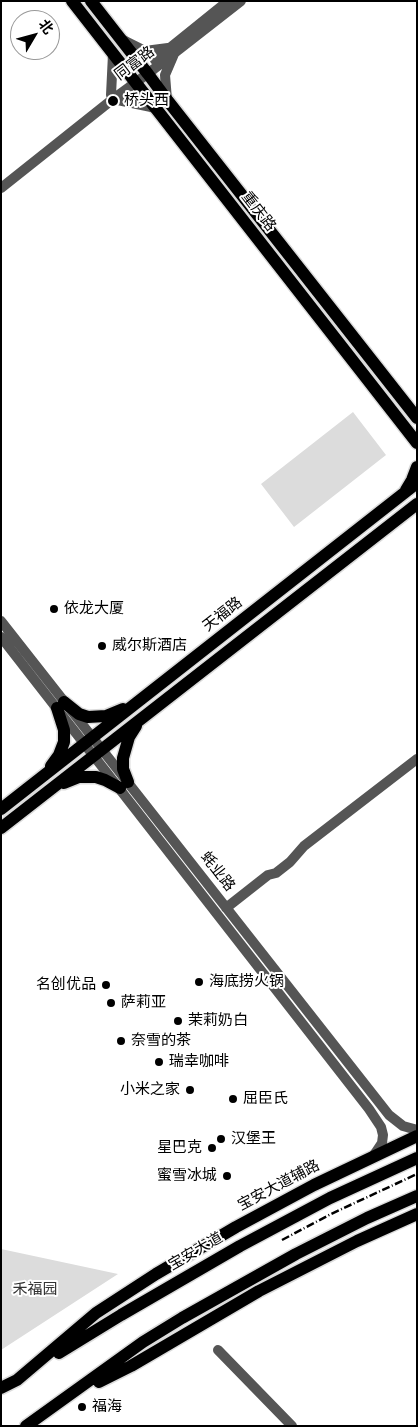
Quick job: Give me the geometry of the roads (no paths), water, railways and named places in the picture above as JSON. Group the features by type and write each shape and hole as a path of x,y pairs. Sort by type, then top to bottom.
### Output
{"main road":[{"name":"重庆路","path":"72,1 415,440 417,452"},
{"name":"重庆路","path":"91,1 417,418"},
{"path":"403,400 417,407"},
{"path":"402,495 412,480 417,467"},
{"name":"天福路","path":"1,809 417,483"},
{"name":"天福路","path":"1,828 416,505"},
{"path":"60,705 88,717 96,717 115,713 143,699"},
{"path":"39,780 58,755 64,742 60,705"},
{"path":"46,792 79,777 101,779 124,785 123,758 125,747 134,728 153,709"},
{"name":"宝安大道辅路","path":"18,1380 92,1316 156,1274 245,1222 374,1155 417,1136"},
{"name":"宝安大道","path":"18,1380 92,1332 240,1246 330,1198 417,1158"},
{"path":"26,1426 143,1342 221,1296 296,1254 367,1218 417,1196"},
{"path":"38,1426 67,1397 131,1366 258,1291 357,1241 417,1214"},
{"path":"1,1390 18,1380"}],"street":[{"name":"同富路","path":"172,51 228,1"},
{"name":"同富路","path":"1,182 172,51 241,1"},
{"path":"120,39 145,51 172,51 165,76 168,101"},
{"path":"114,54 112,97 156,108"},
{"name":"同富路","path":"1,188 112,97"},
{"name":"蚝业路","path":"1,621 60,705"},
{"name":"蚝业路","path":"1,637 60,705 124,785 376,1119 381,1127 382,1139 380,1148 374,1155"},
{"path":"226,908 268,875 276,873 290,862 304,846 417,759"},
{"name":"蚝业路","path":"124,785 226,908 389,1115 403,1126 417,1130"},
{"path":"218,1350 292,1426"}],"railway":[{"path":"282,1240 331,1214 417,1174"}],"place":[{"name":"桥头西","path":"113,101"},
{"name":"依龙大厦","path":"54,609"},
{"name":"威尔斯酒店","path":"102,646"},
{"name":"海底捞火锅","path":"199,982"},
{"name":"名创优品","path":"106,985"},
{"name":"萨莉亚","path":"111,1003"},
{"name":"茉莉奶白","path":"178,1021"},
{"name":"奈雪的茶","path":"121,1041"},
{"name":"瑞幸咖啡","path":"159,1062"},
{"name":"小米之家","path":"190,1090"},
{"name":"屈臣氏","path":"233,1099"},
{"name":"汉堡王","path":"221,1139"},
{"name":"星巴克","path":"212,1148"},
{"name":"蜜雪冰城","path":"227,1176"},
{"name":"福海","path":"82,1407"}],"park label":[{"name":"禾福园","path":"35,1290"}]}
